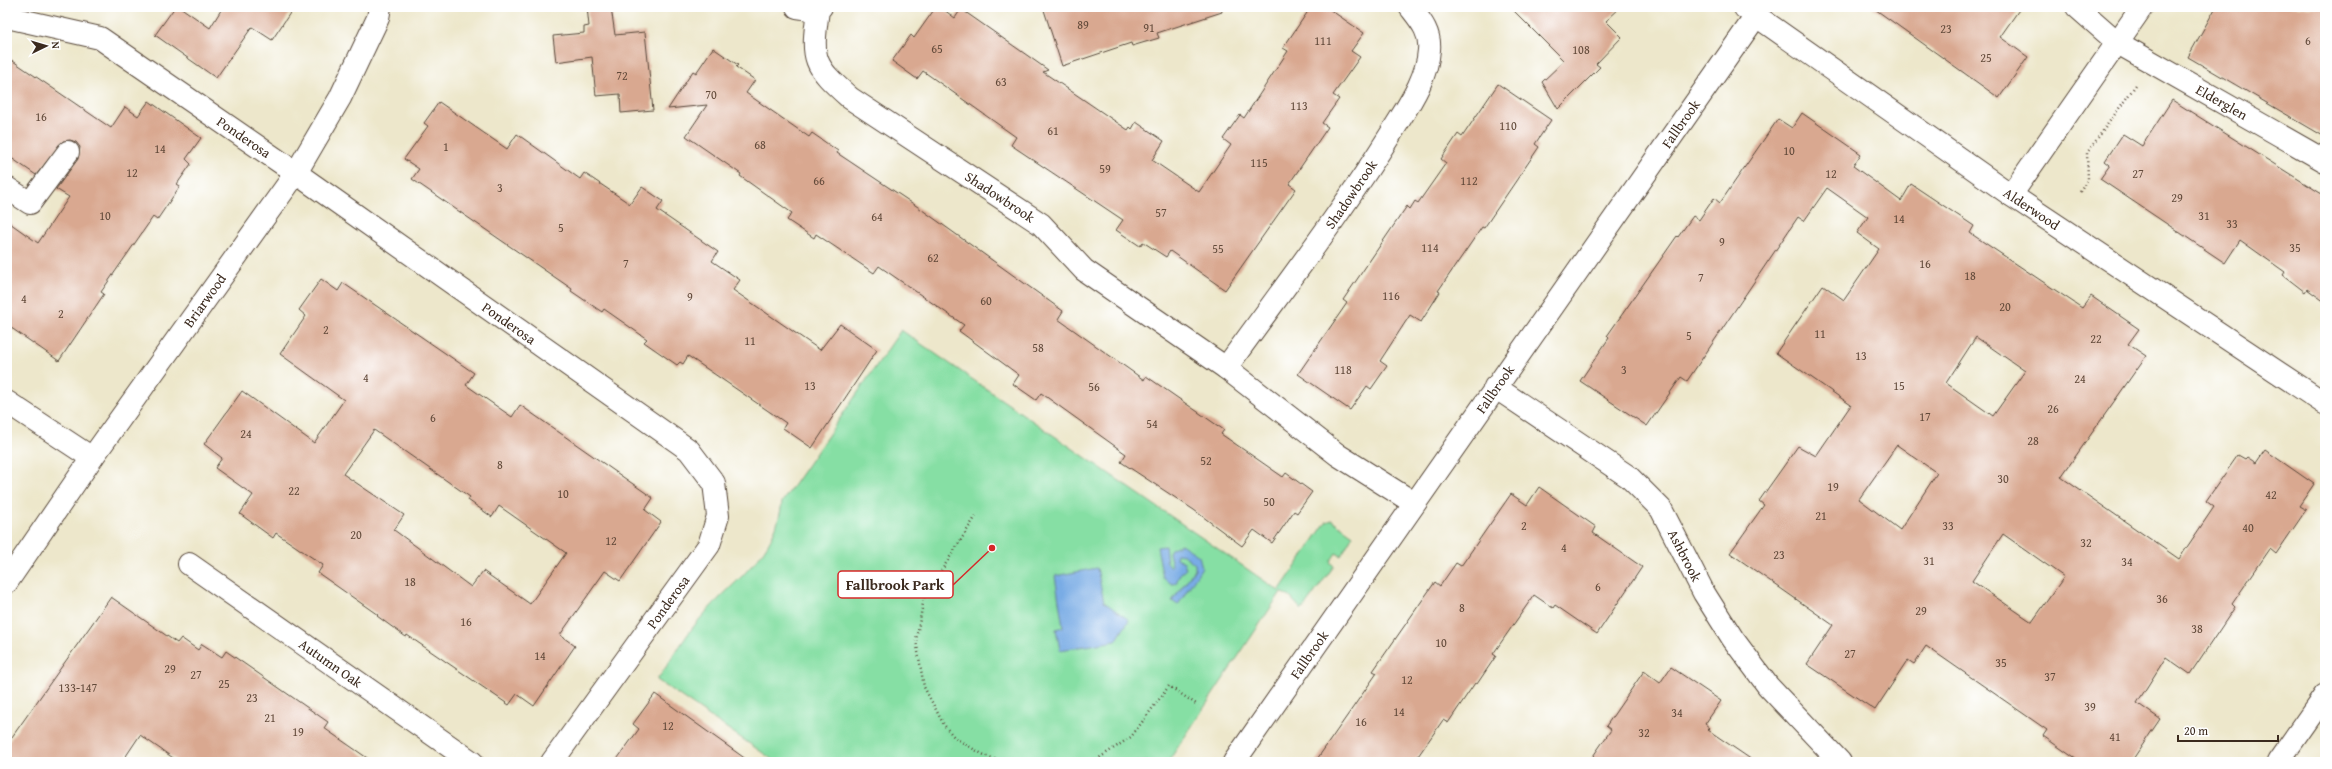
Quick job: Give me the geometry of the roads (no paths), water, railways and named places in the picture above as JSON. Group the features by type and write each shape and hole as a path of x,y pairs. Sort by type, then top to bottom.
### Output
{"street":[{"name":"Briarwood","path":"7,582 92,458 296,173 340,98 378,18 380,7"},
{"name":"Shadowbrook","path":"1226,368 1369,169 1426,72 1430,48 1425,25 1410,7"},
{"name":"Elderglen","path":"2077,7 2118,43 2325,161"},
{"path":"2010,195 2142,7"},
{"name":"Shadowbrook","path":"812,8 816,58 824,75 850,98 1041,224 1084,270 1226,368 1338,455 1414,503"},
{"name":"Alderwood","path":"1750,11 2010,195 2324,403"},
{"name":"Fallbrook","path":"1234,762 1495,387 1750,11"},
{"name":"Ponderosa","path":"7,17 100,38 296,173 330,199 689,450 714,483 718,516 709,545 552,762"},
{"path":"7,188 30,203 68,152"},
{"name":"Ashbrook","path":"1495,387 1629,477 1661,508 1704,593 1733,639 1768,686 1840,762"},
{"path":"7,402 92,458"},
{"name":"Autumn Oak","path":"189,564 472,762"},
{"path":"2278,762 2325,695"}],"water":[{"path":"1181,544 1199,556 1202,567 1178,605 1172,601 1195,569 1195,564 1184,555 1177,554 1176,558 1184,562 1186,569 1180,574 1176,583 1172,584 1163,578 1157,547 1165,546 1167,563 1170,567 1172,565 1169,553 1171,549"},
{"path":"1097,568 1104,602 1129,620 1116,641 1060,650 1056,629 1063,627 1055,576"}],"place":[{"name":"Fallbrook Park","path":"992,548"}]}
